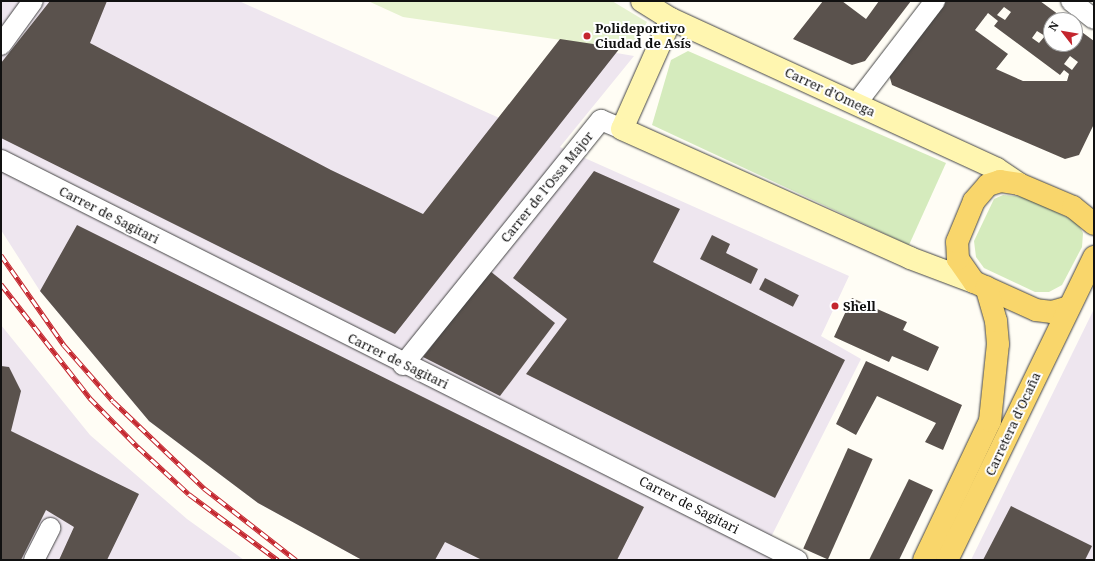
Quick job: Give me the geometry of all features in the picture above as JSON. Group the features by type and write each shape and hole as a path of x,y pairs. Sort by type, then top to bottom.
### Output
{"main road":[{"name":"Carrer d'Omega","path":"980,284 958,259 957,242 966,216 988,185 1000,181 1019,184 1073,207 1094,224"},
{"path":"1073,207 1094,200"},
{"name":"Carretera d'Ocaña","path":"948,560 1080,293 1094,257"},
{"path":"980,284 1036,310 1052,312 1080,293"},
{"name":"Carretera d'Ocaña","path":"924,560 990,421 998,344 996,321 980,284"}],"street":[{"path":"1,45 33,1"},
{"name":"Carrer d'Omega","path":"642,1 671,19 997,169 1019,184"},
{"path":"856,104 936,1"},
{"path":"1071,1 1094,19"},
{"path":"671,19 622,129 910,258 980,284"},
{"name":"Carrer de l'Ossa Major","path":"402,365 601,120 622,129"},
{"name":"Carrer de Sagitari","path":"1,160 402,365 516,417 797,560"},
{"path":"34,560 50,528"}],"shaded area":[{"path":"1,1 239,1 506,121 570,45 634,56 560,147 849,276 821,336 861,359 767,545 797,560 362,560 258,503 149,421 40,291 1,230"},
{"path":"1094,309 1094,560 971,560"},
{"path":"1,325 90,435 187,519 244,560 1,560"}],"green space":[{"name":"Polideportivo Ciudad de Asís","path":"368,1 612,1 647,22 630,50 403,17"},
{"path":"688,51 946,163 909,245 652,125 671,60"},
{"path":"1003,195 1025,197 1077,222 1083,233 1082,247 1062,285 1049,292 1035,292 984,268 976,257 974,241 994,199"}],"building":[{"path":"50,1 107,1 90,43 331,170 423,214 560,39 620,48 395,334 1,138 1,63"},
{"path":"823,1 842,1 866,19 879,1 911,1 865,61 852,65 793,39"},
{"path":"942,1 1040,1 1055,12 1043,12 1043,35 1037,31 1032,38 1039,43 1043,38 1043,52 1083,52 1083,33 1094,41 1094,124 1079,155 1065,159 892,85 888,71","holes":["1004,7 1011,12 1005,20 997,15","988,13 998,21 994,26 1060,75 1064,70 1069,74 1067,81 1023,81 996,69 1008,54 975,30","1070,56 1078,62 1072,70 1064,64"]},
{"path":"594,171 680,209 653,262 845,360 775,498 526,374 567,319 513,278"},
{"path":"77,225 644,507 617,560 482,560 445,542 435,560 362,560 258,503 149,421 40,291"},
{"path":"712,235 730,244 726,253 758,269 751,284 700,259"},
{"path":"490,271 555,323 500,396 423,357"},
{"path":"765,278 799,295 793,307 759,290"},
{"path":"852,298 907,322 903,330 939,347 928,371 892,356 889,362 834,337"},
{"path":"866,361 962,405 943,450 925,442 936,423 877,396 856,435 836,424"},
{"path":"1,366 9,367 21,391 11,431 139,494 107,560 59,560 74,527 46,510 21,560 1,560"},
{"path":"848,448 873,459 828,559 803,548"},
{"path":"909,479 933,490 899,560 869,560"},
{"path":"1011,506 1092,546 1085,560 983,560"}],"railway":[{"path":"1,255 64,345 113,401 204,488 296,560"},
{"path":"1,284 90,398 138,447 189,494 278,560"}],"place":[{"name":"Polideportivo Ciudad de Asís","path":"587,36"},
{"name":"Shell","path":"835,306"}]}
